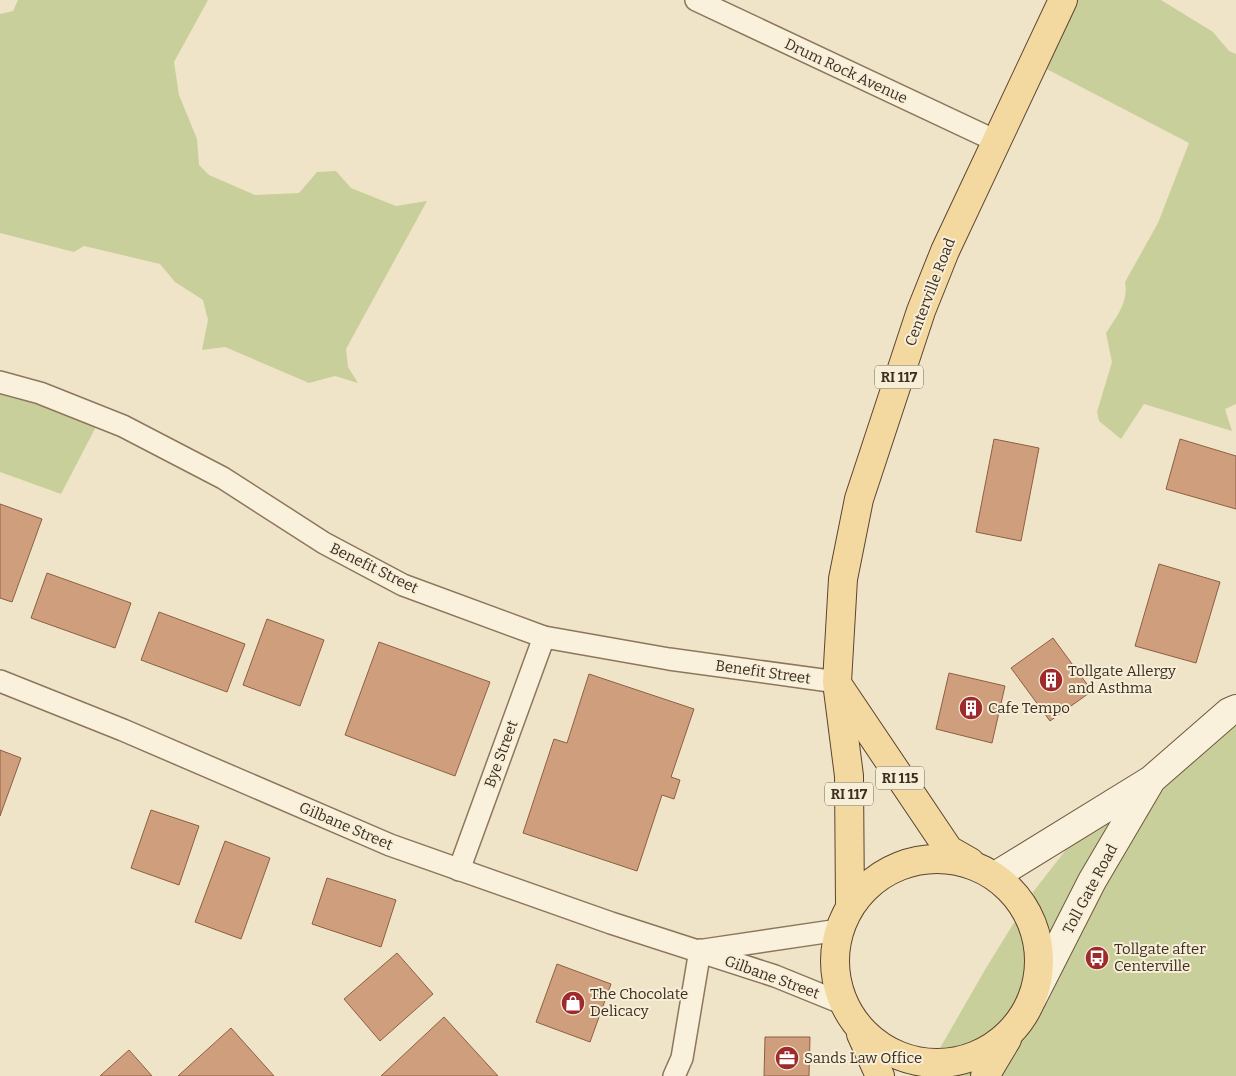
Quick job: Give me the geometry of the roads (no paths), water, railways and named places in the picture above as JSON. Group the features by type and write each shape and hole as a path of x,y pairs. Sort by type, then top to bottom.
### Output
{"main road":[{"name":"Centerville Road","path":"880,1076 836,980 835,963 845,918 849,776 837,682 843,579 858,499 921,311 945,251 1063,0"},
{"name":"Centerville Road","path":"1022,88 1075,0"},
{"name":"RI 115","path":"837,682 949,850 984,870"},
{"name":"Toll Gate Road","path":"984,870 1151,780 1229,712 1236,709"},
{"name":"Toll Gate Road","path":"1032,999 1092,881 1151,780"},
{"path":"845,918 873,880 904,863 939,858 984,870 1020,900 1035,931 1039,966 1032,999 985,1076"},
{"path":"851,1015 884,1049 916,1061 951,1062 984,1052 1012,1031"}],"street":[{"name":"Drum Rock Avenue","path":"696,0 996,142"},
{"name":"Benefit Street","path":"0,382 40,393 123,426 223,478 324,543 403,586 544,637 669,659 837,682"},
{"name":"Bye Street","path":"459,870 544,637"},
{"name":"Gilbane Street","path":"0,682 123,730 390,845 611,923 700,950 775,976 851,1015"},
{"name":"Gilbane Street","path":"700,950 845,918"},
{"path":"674,1076 682,1058 700,950"}],"place":[{"name":"Tollgate Allergy and Asthma","path":"1051,680"},
{"name":"Cafe Tempo","path":"971,708"},
{"name":"Tollgate after Centerville","path":"1097,958"},
{"name":"The Chocolate Delicacy","path":"573,1003"},
{"name":"Sands Law Office","path":"787,1058"}]}
